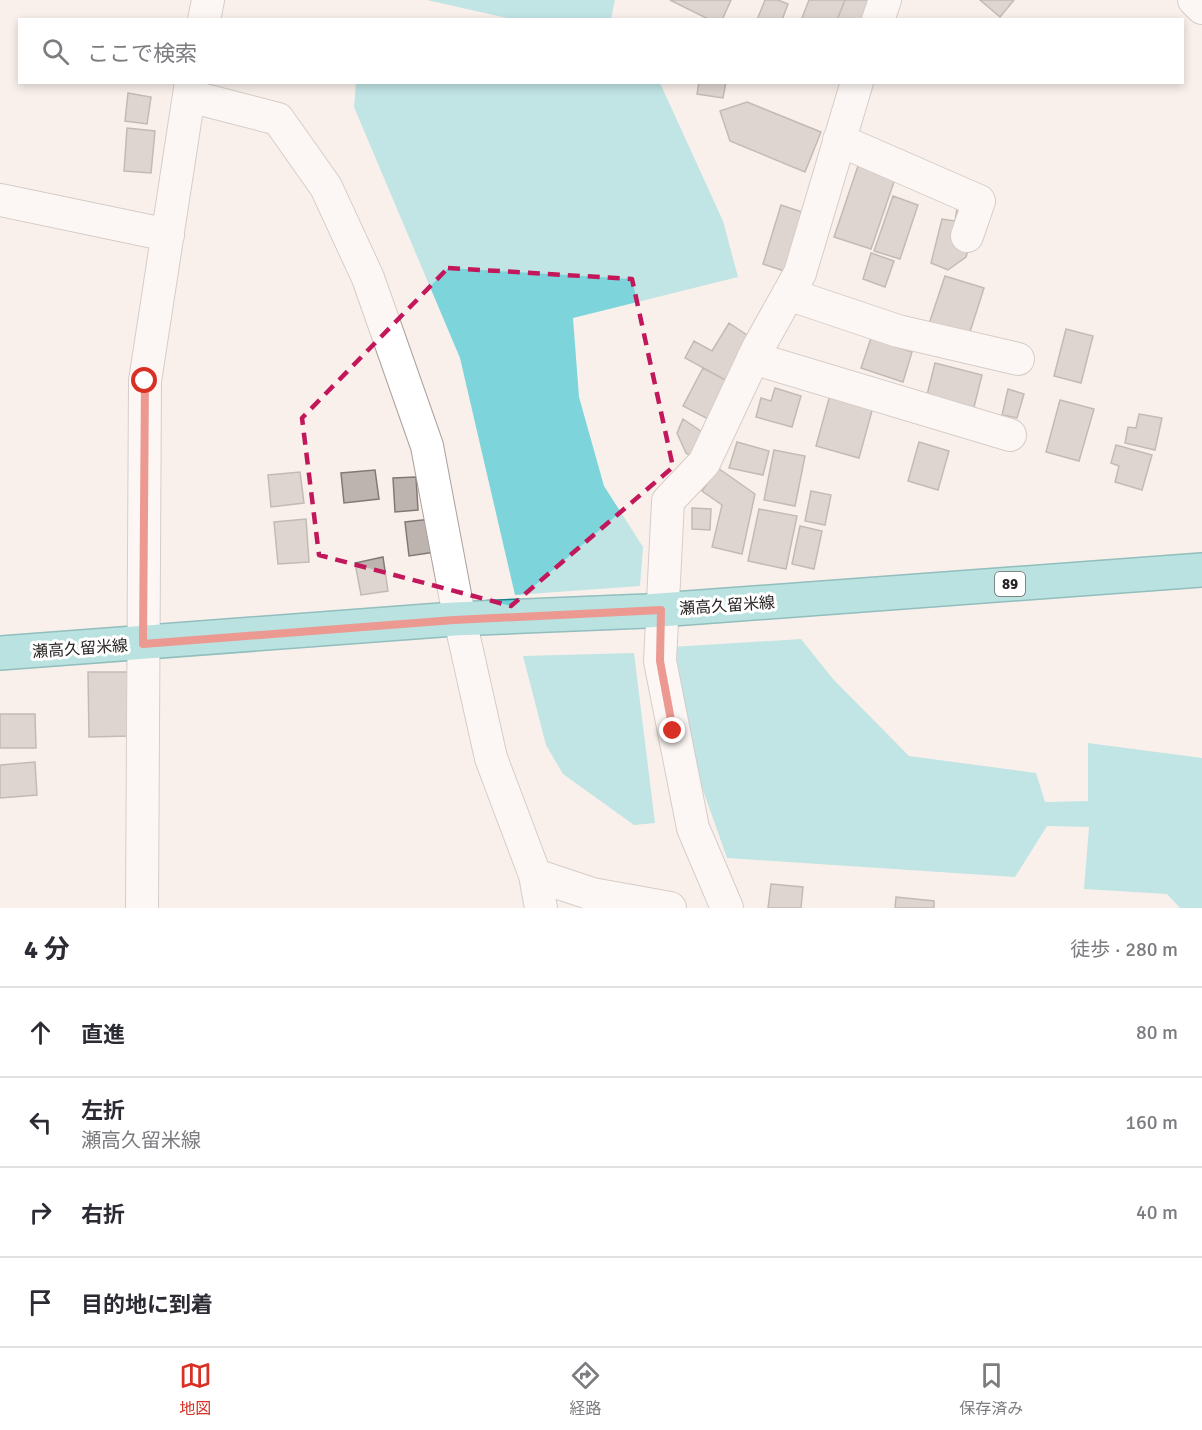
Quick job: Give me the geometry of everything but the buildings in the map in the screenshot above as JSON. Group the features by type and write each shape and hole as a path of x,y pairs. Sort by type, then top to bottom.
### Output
{"main road":[{"name":"瀬高久留米線","path":"0,653 461,619 664,610 1202,570"}],"street":[{"path":"204,18 208,0"},
{"path":"879,18 885,0"},
{"path":"1194,0 1202,8"},
{"path":"727,908 693,828 660,661 668,501 704,463 753,358 800,273 855,84"},
{"path":"142,908 145,381 190,89 278,119 326,187 368,278 427,446 490,758 534,875 541,908"},
{"path":"839,140 979,201 967,236"},
{"path":"0,200 168,234"},
{"path":"788,294 898,331 1018,359"},
{"path":"753,358 1010,435"},
{"path":"534,875 592,894 670,908"}],"highlighted area":[{"path":"448,268 632,279 673,467 511,606 319,555 302,418"}],"water":[{"path":"427,0 615,0 611,18 507,18"},
{"path":"356,84 660,84 723,221 738,277 573,318 579,397 604,486 643,547 640,586 515,595 460,358 354,107"},
{"path":"801,639 833,679 909,756 1036,773 1045,802 1088,801 1088,743 1202,758 1202,908 1180,908 1167,894 1084,889 1089,827 1047,826 1015,877 727,858 699,779 671,647"},
{"path":"634,653 655,823 634,825 563,774 546,745 523,656"}],"route":[{"path":"145,381 143,644 454,620 661,610 660,661 673,731"}]}
